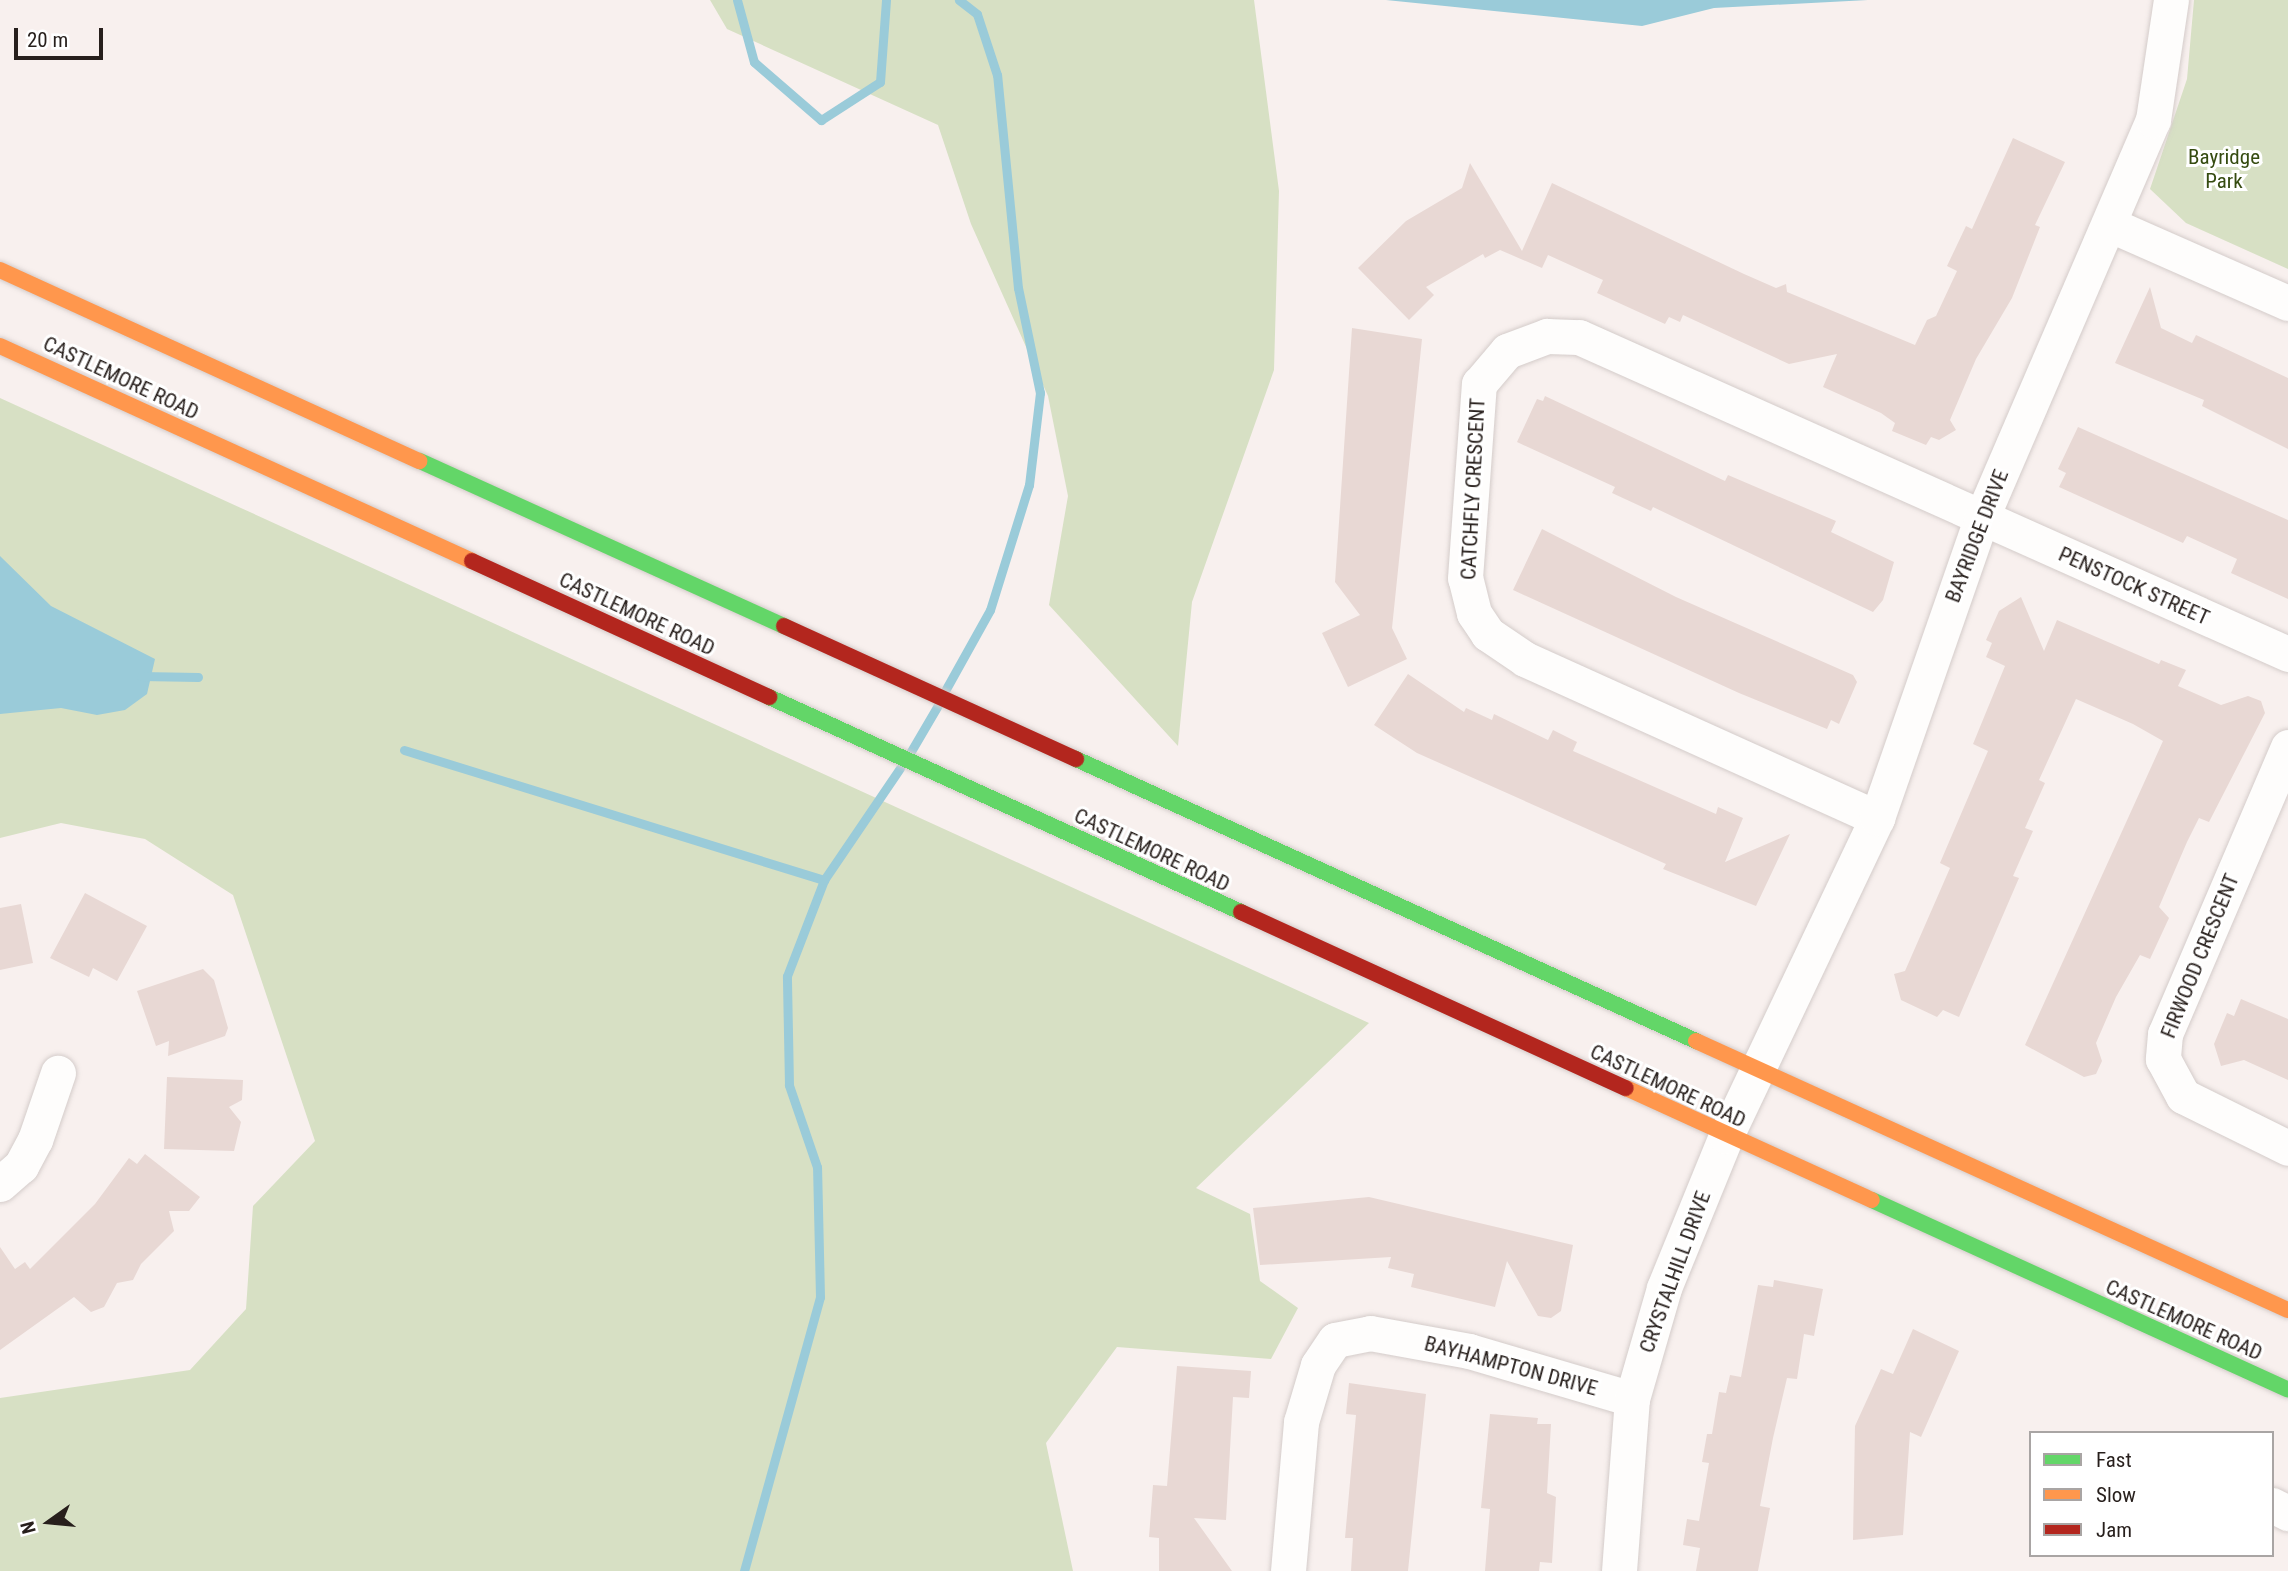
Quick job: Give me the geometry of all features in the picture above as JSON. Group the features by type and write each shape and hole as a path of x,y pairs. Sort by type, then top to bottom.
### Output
{"main road":[{"path":"0,270 1759,1065 2288,1310"},
{"name":"CASTLEMORE ROAD","path":"0,346 1726,1136 2288,1390"}],"street":[{"name":"BAYRIDGE DRIVE","path":"1759,1065 1877,818 1981,519 2111,225 2153,120 2172,0"},
{"path":"2111,225 2288,303"},
{"name":"CATCHFLY CRESCENT","path":"1877,818 1525,659 1488,634 1474,613 1465,578 1479,384 1507,351 1546,336 1579,337 1981,519"},
{"name":"PENSTOCK STREET","path":"1981,519 2288,654"},
{"name":"FIRWOOD CRESCENT","path":"2288,747 2165,1034 2162,1059 2183,1096 2288,1148"},
{"name":"CRYSTALHILL DRIVE","path":"1619,1571 1632,1399 1664,1288 1726,1136 1759,1065"},
{"path":"0,1184 21,1166 35,1140 58,1073"},
{"name":"BAYHAMPTON DRIVE","path":"1288,1571 1301,1422 1318,1365 1335,1340 1370,1333 1469,1351 1632,1399"}],"green space":[{"path":"710,0 1254,0 1279,191 1274,370 1192,602 1178,746 1049,605 1068,496 1048,396 971,224 938,125 727,29"},
{"name":"Bayridge Park","path":"2194,0 2288,0 2288,269 2186,223 2150,189 2187,79"},
{"path":"0,398 1369,1023 1196,1188 1250,1214 1260,1281 1298,1308 1271,1359 1117,1347 1046,1443 1073,1571 0,1571 0,1398 190,1370 246,1309 253,1206 315,1141 233,895 145,839 61,823 0,838"}],"water":[{"path":"1386,0 1868,0 1714,8 1642,26"},
{"path":"0,556 51,606 155,659 147,694 125,710 97,715 61,708 0,714"}],"building":[{"path":"2013,138 2065,162 2035,225 2040,227 2012,298 1976,359 1950,420 1956,430 1939,440 1931,437 1926,445 1892,431 1895,423 1881,413 1823,387 1837,354 1789,364 1683,315 1680,322 1669,317 1665,324 1597,293 1603,280 1548,255 1542,268 1500,250 1485,258 1483,254 1426,287 1434,295 1409,320 1358,268 1406,221 1462,188 1470,163 1522,251 1552,183 1744,274 1776,288 1786,284 1787,292 1915,345 1927,320 1936,316 1957,271 1947,266 1966,226 1972,229"},
{"path":"2150,287 2161,328 2192,343 2196,335 2288,378 2288,449 2202,406 2204,400 2115,363"},
{"path":"1352,328 1422,339 1392,628 1407,659 1348,687 1322,633 1360,615 1335,582"},
{"path":"1545,396 1725,481 1728,475 1836,521 1831,532 1894,562 1883,600 1873,612 1653,507 1651,511 1612,493 1615,487 1517,442 1537,399 1543,401"},
{"path":"2078,427 2288,520 2288,599 2231,573 2237,559 2187,536 2183,543 2059,487 2066,473 2058,469"},
{"path":"1542,529 1676,597 1853,675 1857,682 1839,724 1831,720 1827,729 1739,693 1513,590"},
{"path":"2021,597 2044,651 2057,620 2159,664 2161,660 2186,670 2178,686 2221,705 2248,696 2261,701 2265,713 2209,822 2199,818 2187,842 2159,907 2169,918 2150,959 2140,955 2116,997 2096,1043 2102,1061 2096,1074 2084,1077 2025,1045 2163,741 2133,724 2076,699 2039,780 2045,783 2025,828 2033,831 2013,876 2019,878 1959,1017 1943,1010 1937,1017 1901,1000 1894,974 1905,971 1950,868 1940,863 1988,751 1973,744 2005,666 1986,657 1992,643 1986,640 1999,611"},
{"path":"1408,674 1464,712 1466,708 1492,720 1494,714 1548,740 1553,730 1577,742 1573,751 1716,814 1718,807 1743,818 1725,862 1790,834 1756,906 1663,869 1666,864 1417,753 1374,725"},
{"path":"85,893 147,926 117,981 93,968 89,977 50,958"},
{"path":"21,904 33,963 0,970 0,908"},
{"path":"203,969 214,980 228,1028 225,1036 168,1056 169,1041 156,1046 137,991"},
{"path":"2241,999 2288,1019 2288,1080 2244,1060 2221,1066 2214,1044 2227,1013 2234,1016"},
{"path":"167,1077 243,1080 242,1100 229,1107 241,1122 234,1151 164,1149"},
{"path":"145,1154 200,1197 189,1211 169,1211 174,1231 141,1264 133,1280 117,1283 104,1307 91,1312 74,1297 0,1350 0,1247 15,1269 25,1262 30,1269 95,1204 129,1158 137,1164"},
{"path":"1369,1197 1573,1245 1561,1311 1551,1318 1538,1316 1507,1261 1495,1307 1411,1287 1414,1274 1388,1268 1391,1257 1260,1265 1253,1208"},
{"path":"1774,1280 1823,1289 1814,1336 1804,1334 1797,1379 1787,1378 1773,1438 1760,1506 1770,1508 1758,1571 1696,1571 1700,1548 1683,1545 1687,1519 1699,1521 1709,1463 1702,1462 1707,1434 1712,1434 1719,1392 1726,1393 1730,1375 1741,1377 1758,1285 1773,1287"},
{"path":"1913,1329 1959,1351 1921,1437 1910,1432 1903,1535 1853,1540 1855,1426 1881,1369 1893,1374"},
{"path":"1177,1366 1251,1371 1249,1398 1233,1397 1226,1520 1194,1518 1232,1571 1159,1571 1159,1538 1149,1537 1153,1485 1167,1486"},
{"path":"1349,1383 1426,1394 1408,1571 1351,1571 1353,1538 1345,1538 1356,1415 1346,1414"},
{"path":"1490,1414 1538,1418 1537,1424 1551,1424 1547,1493 1556,1497 1552,1563 1540,1562 1539,1571 1485,1571 1490,1509 1481,1508"}],"waterway":[{"path":"737,0 754,62 821,120 880,82 886,0"},
{"path":"946,689 990,610 1029,485 1040,393 1018,288 997,75 977,14 959,0"},
{"path":"141,676 198,677"},
{"path":"910,753 938,705"},
{"path":"404,750 824,880"},
{"path":"744,1571 820,1297 817,1167 789,1085 787,976 824,880 900,768"}],"traffic: fast":[{"path":"420,461 784,626"},
{"path":"769,697 1241,912"},
{"path":"1076,759 1696,1041"},
{"path":"1872,1200 2288,1390"}],"traffic: slow":[{"path":"0,270 420,461"},
{"path":"0,346 472,561"},
{"path":"1696,1041 2288,1310"},
{"path":"1626,1088 1872,1200"}],"traffic: jam":[{"path":"472,561 769,697"},
{"path":"784,626 1076,759"},
{"path":"1241,912 1626,1088"}]}
